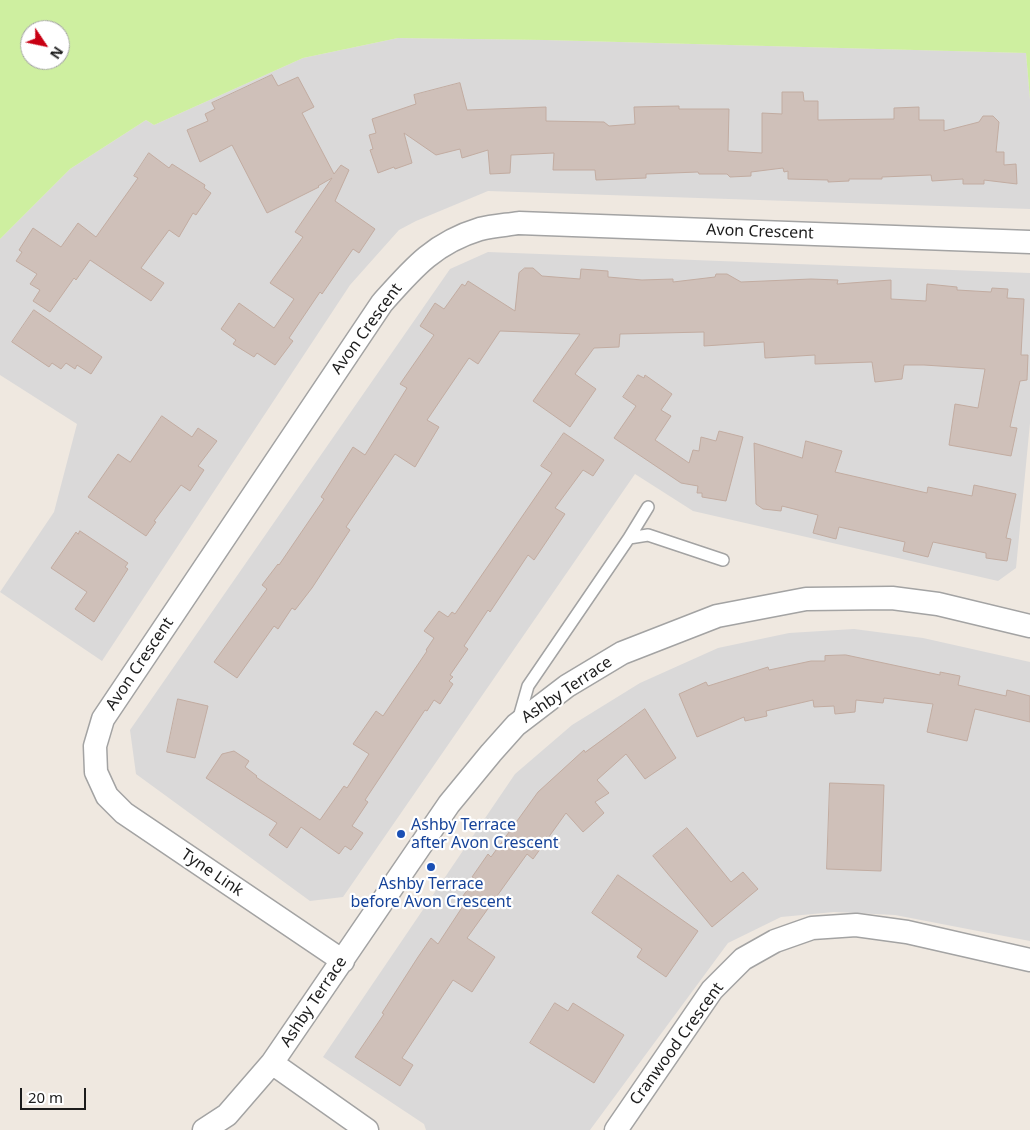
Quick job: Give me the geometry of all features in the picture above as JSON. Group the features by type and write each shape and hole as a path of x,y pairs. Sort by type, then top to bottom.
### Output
{"street":[{"name":"Avon Crescent","path":"96,772 95,746 103,718 382,303 411,270 442,244 481,229 519,223 1030,242"},
{"name":"Ashby Terrace","path":"204,1130 227,1114 272,1063 449,804 490,753 516,725 567,686 622,653 717,616 806,599 892,598 938,604 1030,626"},
{"name":"Tyne Link","path":"96,772 106,796 124,813 342,961"},
{"name":"Cranwood Crescent","path":"616,1130 712,990 743,959 775,941 812,928 856,925 907,932 1030,960"},
{"path":"272,1063 367,1130"}],"lane":[{"path":"516,725 528,686 648,507"},
{"path":"629,538 648,535 722,560"}],"shaded area":[{"path":"398,38 545,40 1026,53 1030,99 1030,209 488,191 416,221 399,230 350,285 102,661 0,592 54,512 77,424 0,375 0,239 70,169 146,120 154,125 303,58"},
{"path":"488,252 1030,273 1030,423 1016,568 998,581 693,511 635,474 343,897 310,901 136,774 130,730 450,269"},
{"path":"854,629 923,638 1030,662 1030,941 895,915 834,912 781,917 728,943 590,1130 426,1130 424,1124 323,1057 515,774 572,725 640,683 718,648 789,633"}],"green space":[{"path":"0,0 1030,0 1030,99 1026,53 545,40 398,38 303,58 154,125 146,120 70,169 0,239"}],"building":[{"path":"272,75 278,86 298,77 314,107 302,113 334,174 341,165 349,170 335,201 375,229 359,253 353,249 322,294 320,292 289,338 293,341 275,365 257,353 254,357 233,344 236,340 221,329 239,303 274,328 294,299 270,283 303,237 295,232 332,178 319,187 267,213 232,145 200,162 187,130 208,121 205,114 215,109 212,103"},
{"path":"460,83 467,110 546,107 546,121 604,122 609,126 635,124 634,107 679,106 679,109 729,109 728,151 762,153 762,113 782,114 782,92 803,92 804,101 818,101 818,120 894,119 894,108 919,107 919,120 944,120 944,131 979,122 983,116 993,116 999,122 996,152 1004,152 1004,165 1016,164 1017,184 984,180 984,184 963,184 963,179 932,181 931,175 882,177 882,179 849,179 849,181 828,182 828,180 788,179 788,171 784,172 783,168 751,172 751,176 730,177 727,174 699,174 698,172 646,174 646,178 596,180 595,170 553,170 554,153 511,155 510,173 490,174 488,150 462,158 460,149 436,155 404,133 412,163 378,173 370,150 373,149 369,135 376,133 372,119 416,104 414,95"},
{"path":"149,153 169,168 172,164 205,185 204,188 211,193 196,215 193,213 179,237 169,230 141,268 164,283 151,301 90,260 76,280 74,278 50,312 33,301 40,290 30,284 37,274 16,261 22,252 19,250 33,228 61,247 78,223 96,237 138,178 134,176"},
{"path":"525,268 533,268 542,276 580,279 581,269 608,271 608,277 642,280 673,279 673,282 715,277 716,274 727,274 741,282 811,279 838,280 837,284 891,280 891,299 926,301 927,284 957,287 957,290 991,292 992,288 1008,289 1007,298 1024,299 1021,355 1028,355 1027,380 1020,381 1010,427 1017,428 1011,456 949,445 955,404 978,408 985,369 904,365 902,379 875,382 872,362 815,364 815,355 765,358 764,342 704,346 704,332 620,334 619,347 594,348 575,374 596,389 570,427 533,401 580,334 500,331 478,364 469,358 427,420 439,427 415,467 395,454 346,527 350,530 312,588 295,610 292,608 278,629 274,626 237,678 214,662 267,589 262,585 279,565 324,499 321,497 353,447 365,455 407,388 400,384 434,335 420,326 435,303 444,309 462,284 465,286 468,281 515,311 519,273"},
{"path":"34,310 102,357 91,374 77,365 75,369 66,363 61,369 52,363 49,367 12,342"},
{"path":"638,375 644,378 645,375 672,394 661,410 671,416 655,440 689,463 693,450 699,451 701,437 716,441 719,431 743,437 726,501 702,497 702,493 697,493 698,486 681,483 614,438 636,406 623,397"},
{"path":"162,416 192,437 198,428 217,441 198,466 204,470 190,491 181,485 154,521 156,522 146,536 88,497 118,454 130,462"},
{"path":"564,433 604,460 593,476 583,470 555,508 565,514 534,560 528,555 490,612 488,610 464,646 468,649 450,675 453,677 449,681 453,684 440,704 434,700 427,711 425,710 365,800 368,802 352,826 363,833 351,850 345,846 339,854 301,827 287,848 269,835 277,823 206,778 222,754 234,751 249,761 245,767 256,777 320,820 344,786 347,788 369,754 353,744 376,711 383,716 427,651 434,638 424,631 439,611 448,617 452,612 455,614 552,473 541,466"},
{"path":"806,441 842,451 835,472 927,493 928,487 972,496 974,485 1016,494 1006,538 1011,539 1007,561 986,558 986,553 933,542 928,557 903,551 905,542 839,527 836,539 813,533 818,515 782,506 781,511 763,509 756,504 754,443 802,458"},
{"path":"80,531 128,563 125,567 128,569 94,622 75,609 87,592 51,568 76,532 78,534"},
{"path":"846,655 940,675 940,672 960,676 958,685 1006,696 1007,690 1030,696 1030,722 975,709 967,741 927,732 933,704 884,698 883,703 856,700 855,712 835,714 834,706 814,707 813,700 766,711 767,716 745,721 744,717 697,737 679,694 706,682 708,686 768,667 769,670 811,661 825,661 825,656"},
{"path":"178,699 208,706 195,758 167,752"},
{"path":"645,709 676,758 645,779 626,754 597,780 609,793 595,802 604,813 583,832 566,813 533,859 527,854 467,938 495,957 472,992 453,980 402,1058 413,1065 400,1086 355,1057 431,938 438,944 463,906 458,903 475,879 472,877 488,854 491,857 538,792 584,750 585,752"},
{"path":"830,783 884,785 881,871 827,869"},
{"path":"687,828 731,882 743,872 758,889 712,927 653,856"},
{"path":"618,875 698,931 666,977 637,957 642,949 592,913"},
{"path":"555,1003 568,1011 573,1003 624,1035 594,1083 530,1043"}],"place":[{"name":"Ashby Terrace after Avon Crescent","path":"401,834"},
{"name":"Ashby Terrace before Avon Crescent","path":"431,867"}]}
